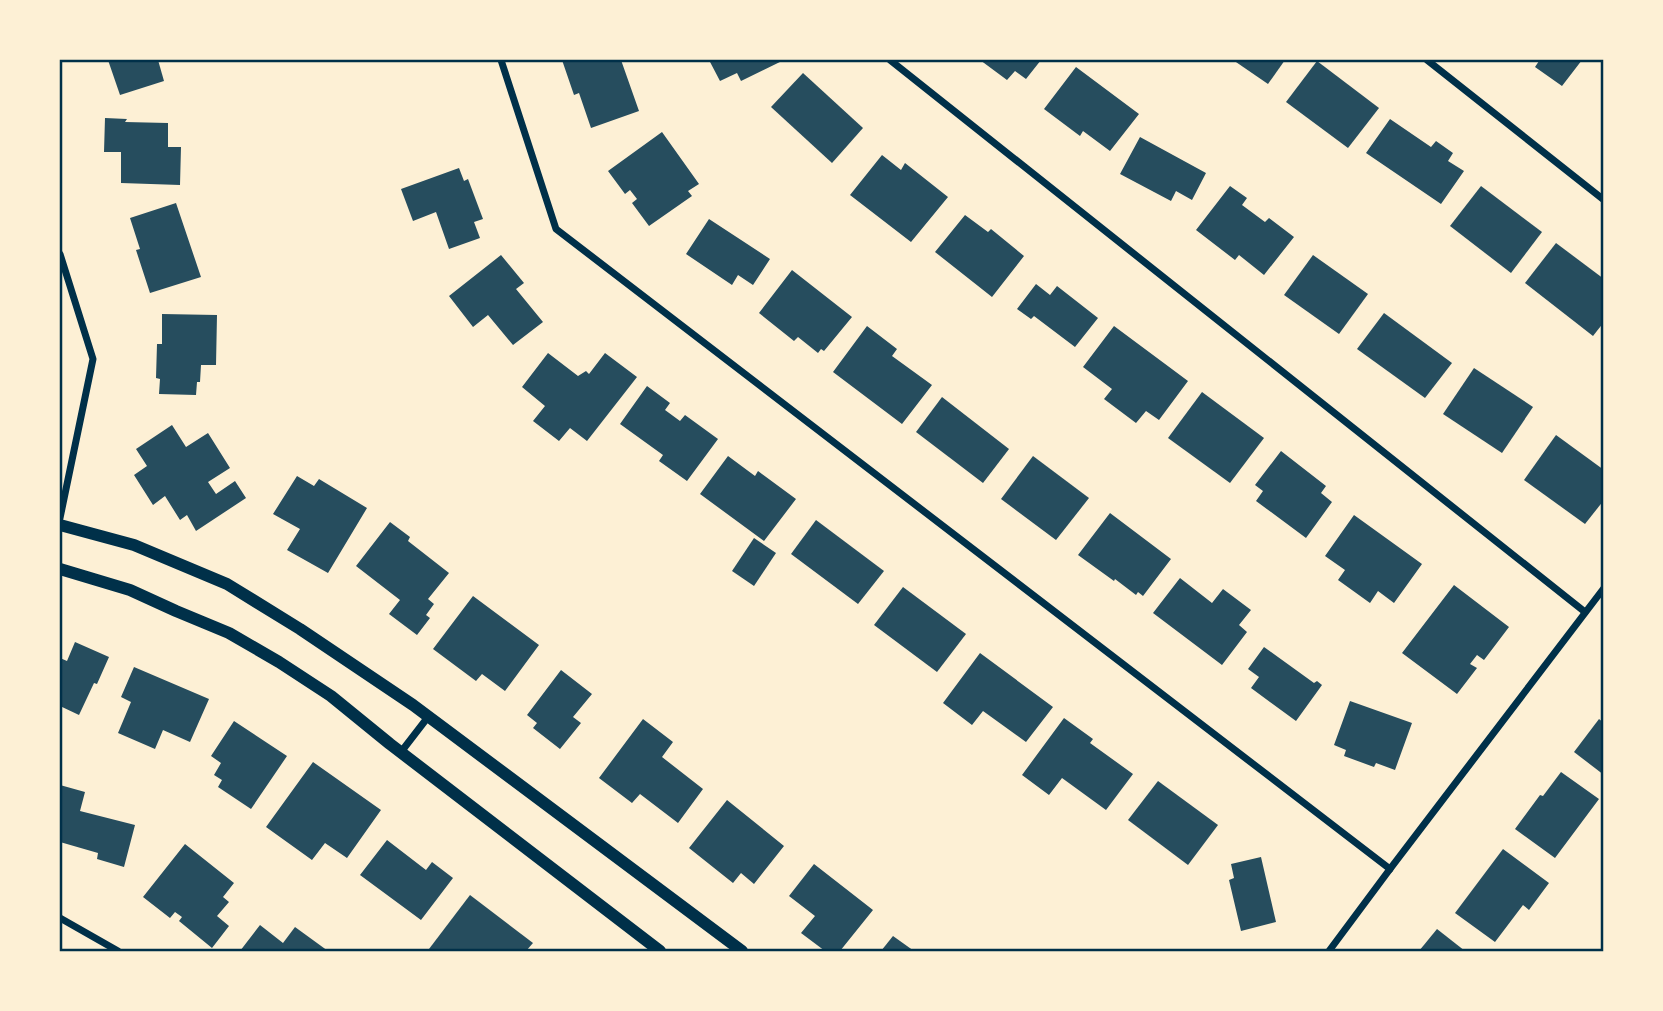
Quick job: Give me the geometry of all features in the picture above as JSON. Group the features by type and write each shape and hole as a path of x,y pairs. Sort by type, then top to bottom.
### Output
{"street":[{"path":"500,60 556,229 1390,869"},
{"path":"890,60 1585,612"},
{"path":"1427,60 1604,200"},
{"path":"60,254 93,359 60,518"},
{"path":"60,525 134,545 227,584 360,669 428,717 742,951"},
{"path":"60,569 130,590 229,633 279,662 331,696 660,951"},
{"path":"1329,951 1604,588"},
{"path":"401,752 428,717"},
{"path":"60,918 118,951"}],"building":[{"path":"108,60 158,60 164,81 120,95"},
{"path":"562,60 621,60 639,111 591,128 579,93 574,95"},
{"path":"709,60 784,60 741,81 737,73 720,81"},
{"path":"980,60 1041,60 1026,79 1015,71 1007,80"},
{"path":"1233,60 1285,60 1268,84"},
{"path":"1537,60 1582,60 1562,86 1535,67 1539,61"},
{"path":"1317,61 1379,108 1348,148 1286,102"},
{"path":"1076,67 1139,114 1110,151 1083,131 1080,136 1044,109"},
{"path":"803,73 863,128 832,163 771,107"},
{"path":"105,118 127,119 125,122 168,123 168,147 181,147 180,185 121,183 121,152 104,152"},
{"path":"1390,119 1431,147 1436,141 1453,153 1448,161 1464,171 1441,204 1366,153"},
{"path":"662,132 699,184 688,191 692,196 649,226 632,203 637,199 630,190 625,194 608,171"},
{"path":"1140,137 1206,173 1192,200 1176,191 1171,201 1120,174"},
{"path":"882,155 901,170 905,163 948,197 911,242 850,195"},
{"path":"459,168 464,181 468,179 483,219 474,222 480,238 449,249 436,212 413,221 401,189"},
{"path":"1230,186 1247,198 1242,205 1265,222 1269,218 1294,237 1264,275 1239,255 1235,260 1196,230"},
{"path":"1481,186 1542,232 1511,273 1450,226"},
{"path":"176,203 201,277 150,293 136,250 140,249 130,218"},
{"path":"965,215 988,232 991,229 1024,256 992,297 935,252"},
{"path":"709,219 770,259 753,285 738,275 732,285 686,254"},
{"path":"1556,243 1604,279 1604,322 1593,336 1525,283"},
{"path":"501,255 524,283 516,289 543,322 513,345 488,315 473,327 449,296"},
{"path":"1313,255 1368,294 1339,334 1284,295"},
{"path":"792,270 852,317 824,351 821,349 818,353 798,337 794,341 759,313"},
{"path":"1036,284 1050,295 1057,286 1098,318 1075,347 1034,316 1031,319 1017,309"},
{"path":"1384,313 1452,363 1425,398 1357,349"},
{"path":"162,314 217,315 216,365 201,365 196,395 159,394 160,379 156,378 157,344 162,344"},
{"path":"867,326 897,349 892,356 932,385 902,424 833,372"},
{"path":"1114,326 1188,381 1159,420 1146,411 1136,423 1104,399 1112,389 1083,367"},
{"path":"548,353 578,376 586,371 589,374 605,353 637,377 587,441 570,428 559,441 533,421 545,406 522,387"},
{"path":"1474,368 1533,407 1502,453 1443,414"},
{"path":"647,386 670,403 665,410 680,421 685,415 718,439 687,481 659,461 663,455 620,424"},
{"path":"1202,392 1264,438 1230,483 1168,438"},
{"path":"942,397 1009,449 983,483 916,432"},
{"path":"172,425 186,447 208,433 230,468 208,482 216,494 235,481 246,498 196,531 187,515 180,520 165,496 153,505 134,475 147,466 136,449"},
{"path":"1556,435 1604,470 1604,500 1585,524 1524,480"},
{"path":"1281,451 1326,486 1321,493 1332,502 1306,538 1256,501 1263,491 1255,485"},
{"path":"728,456 755,476 758,471 796,499 764,541 700,494"},
{"path":"1033,456 1089,498 1056,540 1001,499"},
{"path":"297,476 314,486 319,479 367,508 328,573 287,550 300,529 273,514"},
{"path":"1110,513 1171,559 1143,596 1138,592 1136,595 1078,555"},
{"path":"1354,515 1422,564 1394,603 1378,591 1370,603 1338,580 1345,570 1325,556"},
{"path":"816,520 884,571 858,604 791,554"},
{"path":"390,522 410,537 408,541 449,573 428,599 434,604 426,615 430,618 417,635 389,614 400,600 356,566"},
{"path":"754,538 776,553 754,586 732,571"},
{"path":"1180,578 1212,603 1223,589 1251,610 1239,625 1247,632 1222,665 1153,613"},
{"path":"1454,585 1509,627 1484,660 1477,655 1470,664 1477,668 1457,694 1402,653"},
{"path":"903,587 966,634 937,672 874,625"},
{"path":"473,596 539,645 505,691 482,674 476,681 433,649"},
{"path":"75,642 109,657 79,715 60,706 60,658 67,661"},
{"path":"1264,647 1314,683 1317,681 1322,685 1296,721 1251,688 1259,677 1248,669"},
{"path":"980,653 1053,707 1026,742 983,711 972,725 943,703"},
{"path":"134,667 209,699 190,742 163,730 155,749 118,733 131,702 121,697"},
{"path":"561,670 592,694 573,717 581,723 560,749 533,728 537,723 527,715"},
{"path":"1350,701 1412,723 1395,770 1376,763 1374,767 1344,756 1346,750 1334,745"},
{"path":"1064,718 1093,739 1090,743 1133,774 1106,810 1062,778 1049,795 1022,775"},
{"path":"643,719 673,742 662,757 703,789 678,823 640,794 632,803 599,778"},
{"path":"1599,719 1604,723 1604,775 1574,752"},
{"path":"234,721 287,756 251,809 218,787 222,780 214,775 221,763 211,756"},
{"path":"313,762 381,810 347,858 325,843 312,860 266,827"},
{"path":"1561,772 1599,799 1555,858 1515,829"},
{"path":"1158,781 1218,825 1188,865 1128,820"},
{"path":"60,785 85,792 80,811 135,825 124,867 97,859 98,853 60,842"},
{"path":"727,800 784,846 754,884 741,873 733,883 689,848"},
{"path":"387,840 426,870 432,862 453,878 421,920 360,875"},
{"path":"185,844 234,883 223,897 229,902 217,916 229,926 212,948 179,921 182,917 175,912 170,918 143,897"},
{"path":"1503,849 1549,883 1529,910 1523,905 1495,942 1455,913"},
{"path":"1261,857 1276,922 1241,931 1229,880 1234,878 1231,864"},
{"path":"814,864 873,910 840,951 825,951 801,933 815,916 789,896"},
{"path":"470,895 533,943 526,951 429,949"},
{"path":"260,925 283,943 295,927 328,951 240,951"},
{"path":"1437,929 1465,951 1419,951"},
{"path":"893,936 914,951 881,951"}]}
